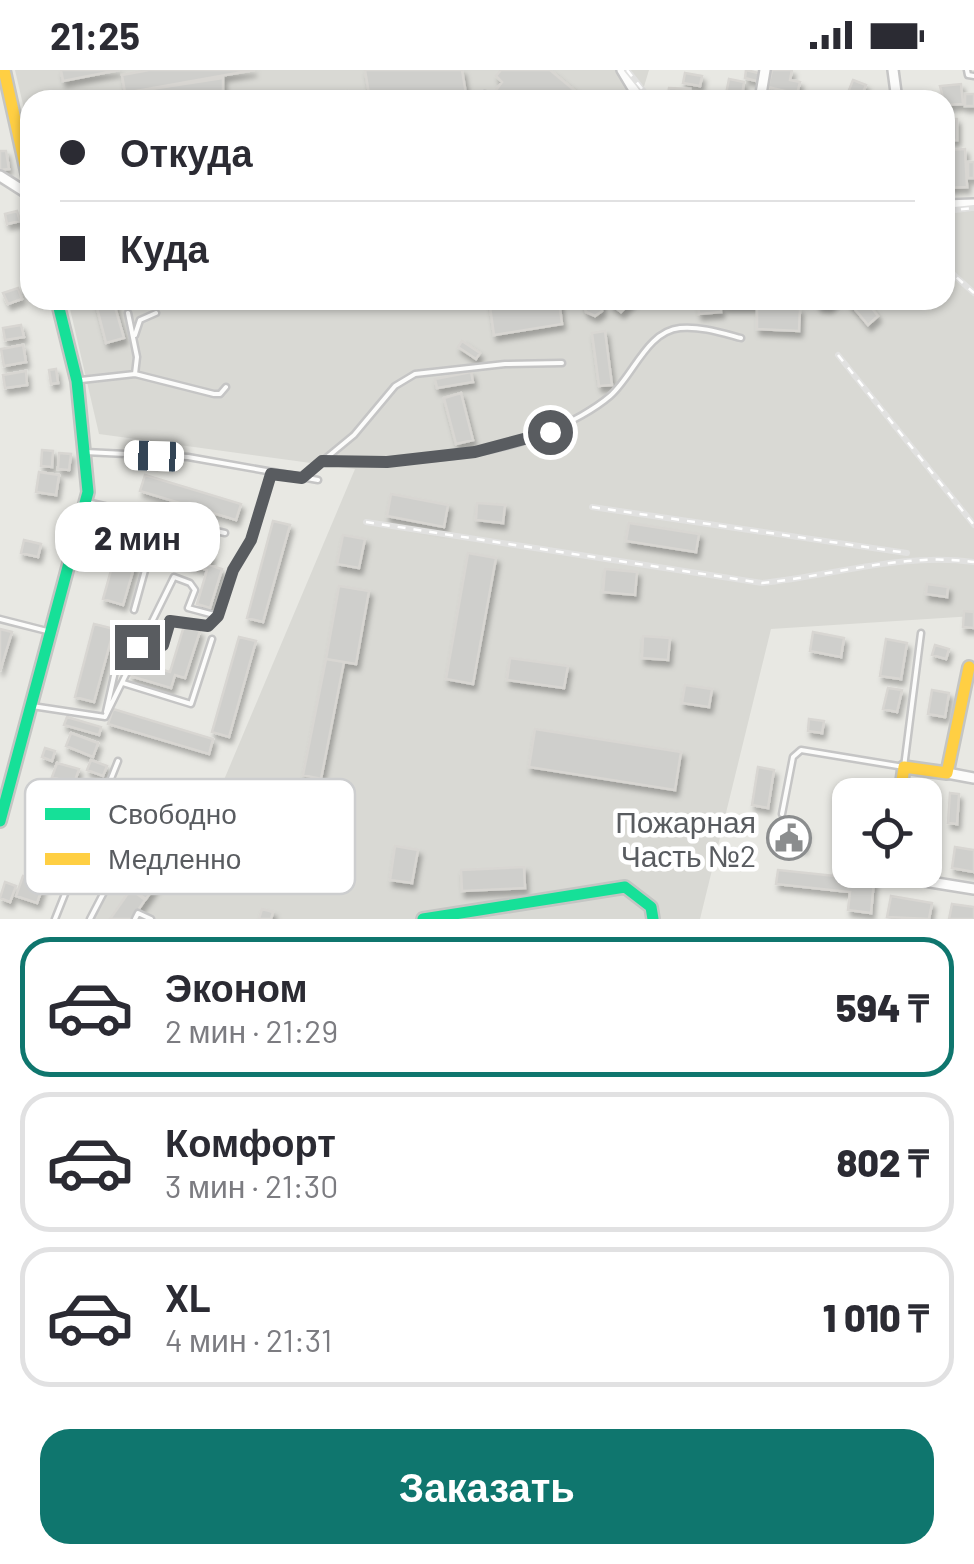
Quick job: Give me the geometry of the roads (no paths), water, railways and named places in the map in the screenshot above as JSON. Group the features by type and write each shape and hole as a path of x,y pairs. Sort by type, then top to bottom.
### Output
{"street":[{"path":"4,70 20,144"},
{"path":"0,821 4,793 32,706 86,502 85,452 76,380 59,310"},
{"path":"947,773 968,667"},
{"path":"902,778 904,767 974,778"},
{"path":"942,883 974,888"},
{"path":"422,919 624,887 651,907 653,919"}],"lane":[{"path":"967,70 968,75 974,76"},
{"path":"128,313 135,374"},
{"path":"134,340 140,320 156,313"},
{"path":"322,461 387,462 475,452 550,432 610,396 655,340 667,332 680,328 712,330 741,338"},
{"path":"302,478 354,435 395,386 414,374 505,364 562,363"},
{"path":"76,380 135,374 214,394 220,394 226,387"},
{"path":"85,452 188,457 318,480"},
{"path":"140,640 163,645 170,621 208,626 218,616 233,570 251,540 271,474"},
{"path":"86,502 225,532"},
{"path":"83,516 157,528 134,610"},
{"path":"105,717 174,577 190,583 195,590 188,608 218,616"},
{"path":"0,619 52,632"},
{"path":"782,814 793,756 801,750 904,767 921,633"},
{"path":"122,684 191,704 212,639"},
{"path":"105,717 118,658"},
{"path":"32,706 105,717"},
{"path":"111,779 118,761"},
{"path":"55,919 65,894"},
{"path":"90,919 103,894"},
{"path":"134,919 138,913 151,919"}],"railway":[{"path":"627,70 643,90"},
{"path":"955,210 974,208"},
{"path":"955,276 974,293"},
{"path":"838,355 974,525"},
{"path":"592,507 907,553"},
{"path":"366,522 762,583 894,562 974,562"}],"place":[{"name":"Пожарная Часть №2","path":"789,838"}]}
